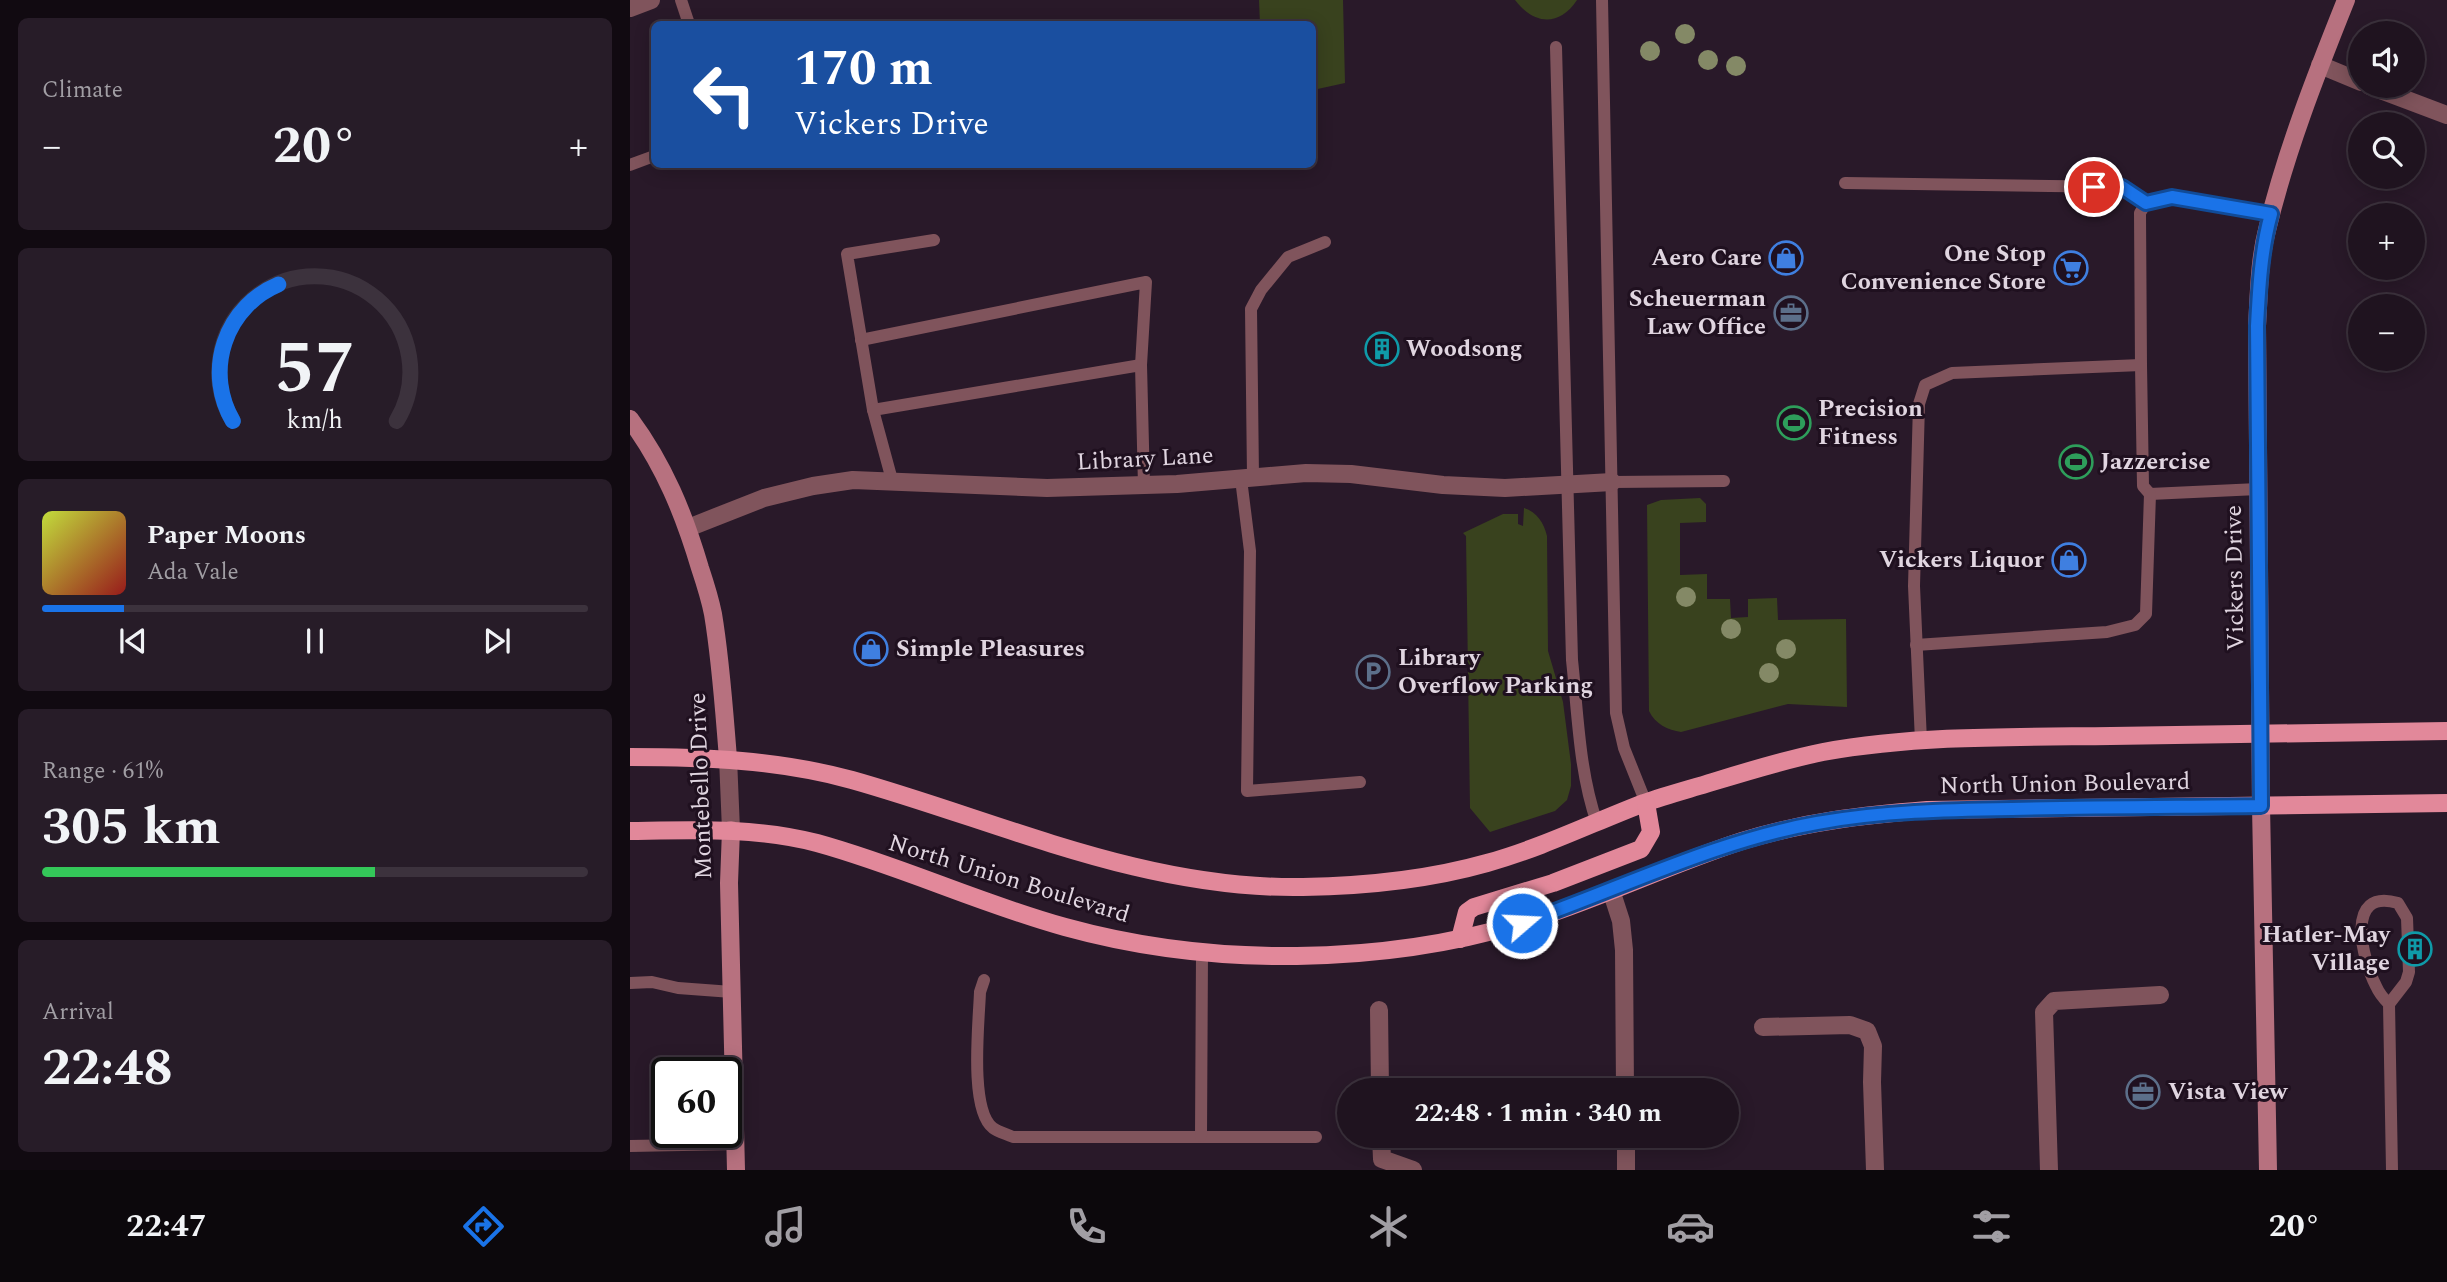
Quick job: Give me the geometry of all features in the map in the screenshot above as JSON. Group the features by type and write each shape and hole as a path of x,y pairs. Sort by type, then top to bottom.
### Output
{"main road":[{"name":"Vickers Drive","path":"2268,1170 2261,806 2257,326 2260,278 2271,214 2320,65 2346,0"},
{"name":"Montebello Drive","path":"630,419 650,446 673,489 688,528 712,611 728,758"},
{"name":"North Union Boulevard","path":"630,757 728,758 784,766 847,779 1094,859 1163,875 1235,886 1298,887 1378,884 1489,863 1646,803 1765,766 1824,752 1921,741 1988,737 2447,731"},
{"path":"1460,939 1467,912 1474,907 1553,883 1641,849 1651,832 1646,803"},
{"name":"North Union Boulevard","path":"630,831 732,830 816,843 1064,927 1127,942 1202,953 1296,956 1378,952 1460,939 1522,923 1745,841 1815,823 1863,816 1927,810 2447,803"},
{"name":"Montebello Drive","path":"732,830 729,883 734,1057"},
{"name":"Montebello Drive","path":"736,1148 736,1170"}],"street":[{"path":"630,8 651,0"},
{"path":"2320,65 2348,77"},
{"path":"2402,98 2447,115"},
{"name":"Library Lane","path":"688,528 764,498 853,480 1047,488 1144,486 1306,473 1350,474 1443,485 1505,488 1612,482"},
{"name":"Montebello Drive","path":"728,758 732,830"},
{"path":"1611,890 1621,921 1624,950 1625,1078"},
{"path":"2049,1170 2044,1012 2054,1001 2160,995"},
{"path":"1379,1010 1380,1078"},
{"path":"1763,1027 1850,1025 1867,1031 1873,1046 1875,1170"},
{"path":"1382,1148 1382,1159 1413,1170"},
{"path":"1626,1148 1626,1170"}],"lane":[{"path":"681,0 688,21"},
{"path":"1602,0 1616,713 1623,748 1646,803"},
{"path":"1556,47 1573,660 1581,755 1588,796 1597,823"},
{"path":"630,165 651,157"},
{"path":"1845,183 2122,187 2146,203"},
{"path":"1916,645 2106,632 2135,625 2146,614 2150,494 2143,486 2140,213 2146,203 2172,197 2271,214"},
{"path":"892,480 873,410 847,254 933,240"},
{"path":"1325,242 1288,257 1261,290 1251,309 1247,478 1250,551 1247,792 1360,782"},
{"path":"861,340 1146,282 1141,365 1144,486"},
{"path":"873,410 1141,365"},
{"path":"1921,741 1914,586 1919,404 1925,385 1952,373 2141,365"},
{"path":"1612,482 1724,481"},
{"path":"2150,494 2259,489"},
{"path":"2389,1004 2406,982 2409,972 2407,918 2398,903 2384,899 2373,902 2365,911 2360,931 2364,957 2376,988 2389,1004 2392,1170"},
{"path":"1201,1136 1202,953"},
{"path":"984,980 980,992 978,1096 983,1114 993,1128 1013,1136 1317,1137"},
{"path":"630,983 652,982 678,988 732,992"},
{"path":"630,1146 651,1146"}],"green space":[{"path":"1259,0 1343,0 1345,83 1316,89 1316,21 1260,21"},
{"path":"1515,0 1577,0 1562,15 1546,20 1530,14"},
{"path":"1700,498 1706,504 1706,522 1680,523 1680,575 1707,574 1707,599 1730,599 1731,618 1748,617 1748,599 1777,598 1778,620 1846,619 1847,707 1788,704 1681,732 1662,726 1652,716 1649,711 1647,505 1661,500"},
{"path":"1524,508 1539,519 1547,536 1548,651 1563,702 1571,786 1567,800 1555,811 1490,832 1470,808 1466,536 1463,533 1503,514 1518,514 1518,524 1523,526"}],"place":[{"name":"Aero Care","path":"1786,258"},
{"name":"One Stop Convenience Store","path":"2071,268"},
{"name":"Scheuerman Law Office","path":"1791,313"},
{"name":"Woodsong","path":"1382,349"},
{"name":"Precision Fitness","path":"1794,423"},
{"name":"Jazzercise","path":"2076,462"},
{"name":"Vickers Liquor","path":"2069,560"},
{"name":"Simple Pleasures","path":"871,649"},
{"name":"Library Overflow Parking","path":"1373,672"},
{"name":"Hatler-May Village","path":"2415,949"},
{"name":"Vista View","path":"2143,1092"}],"route":[{"path":"1522,923 1745,841 1815,823 1927,810 2261,806 2257,326 2260,278 2271,214 2172,197 2146,203 2122,187 2094,187"}]}
